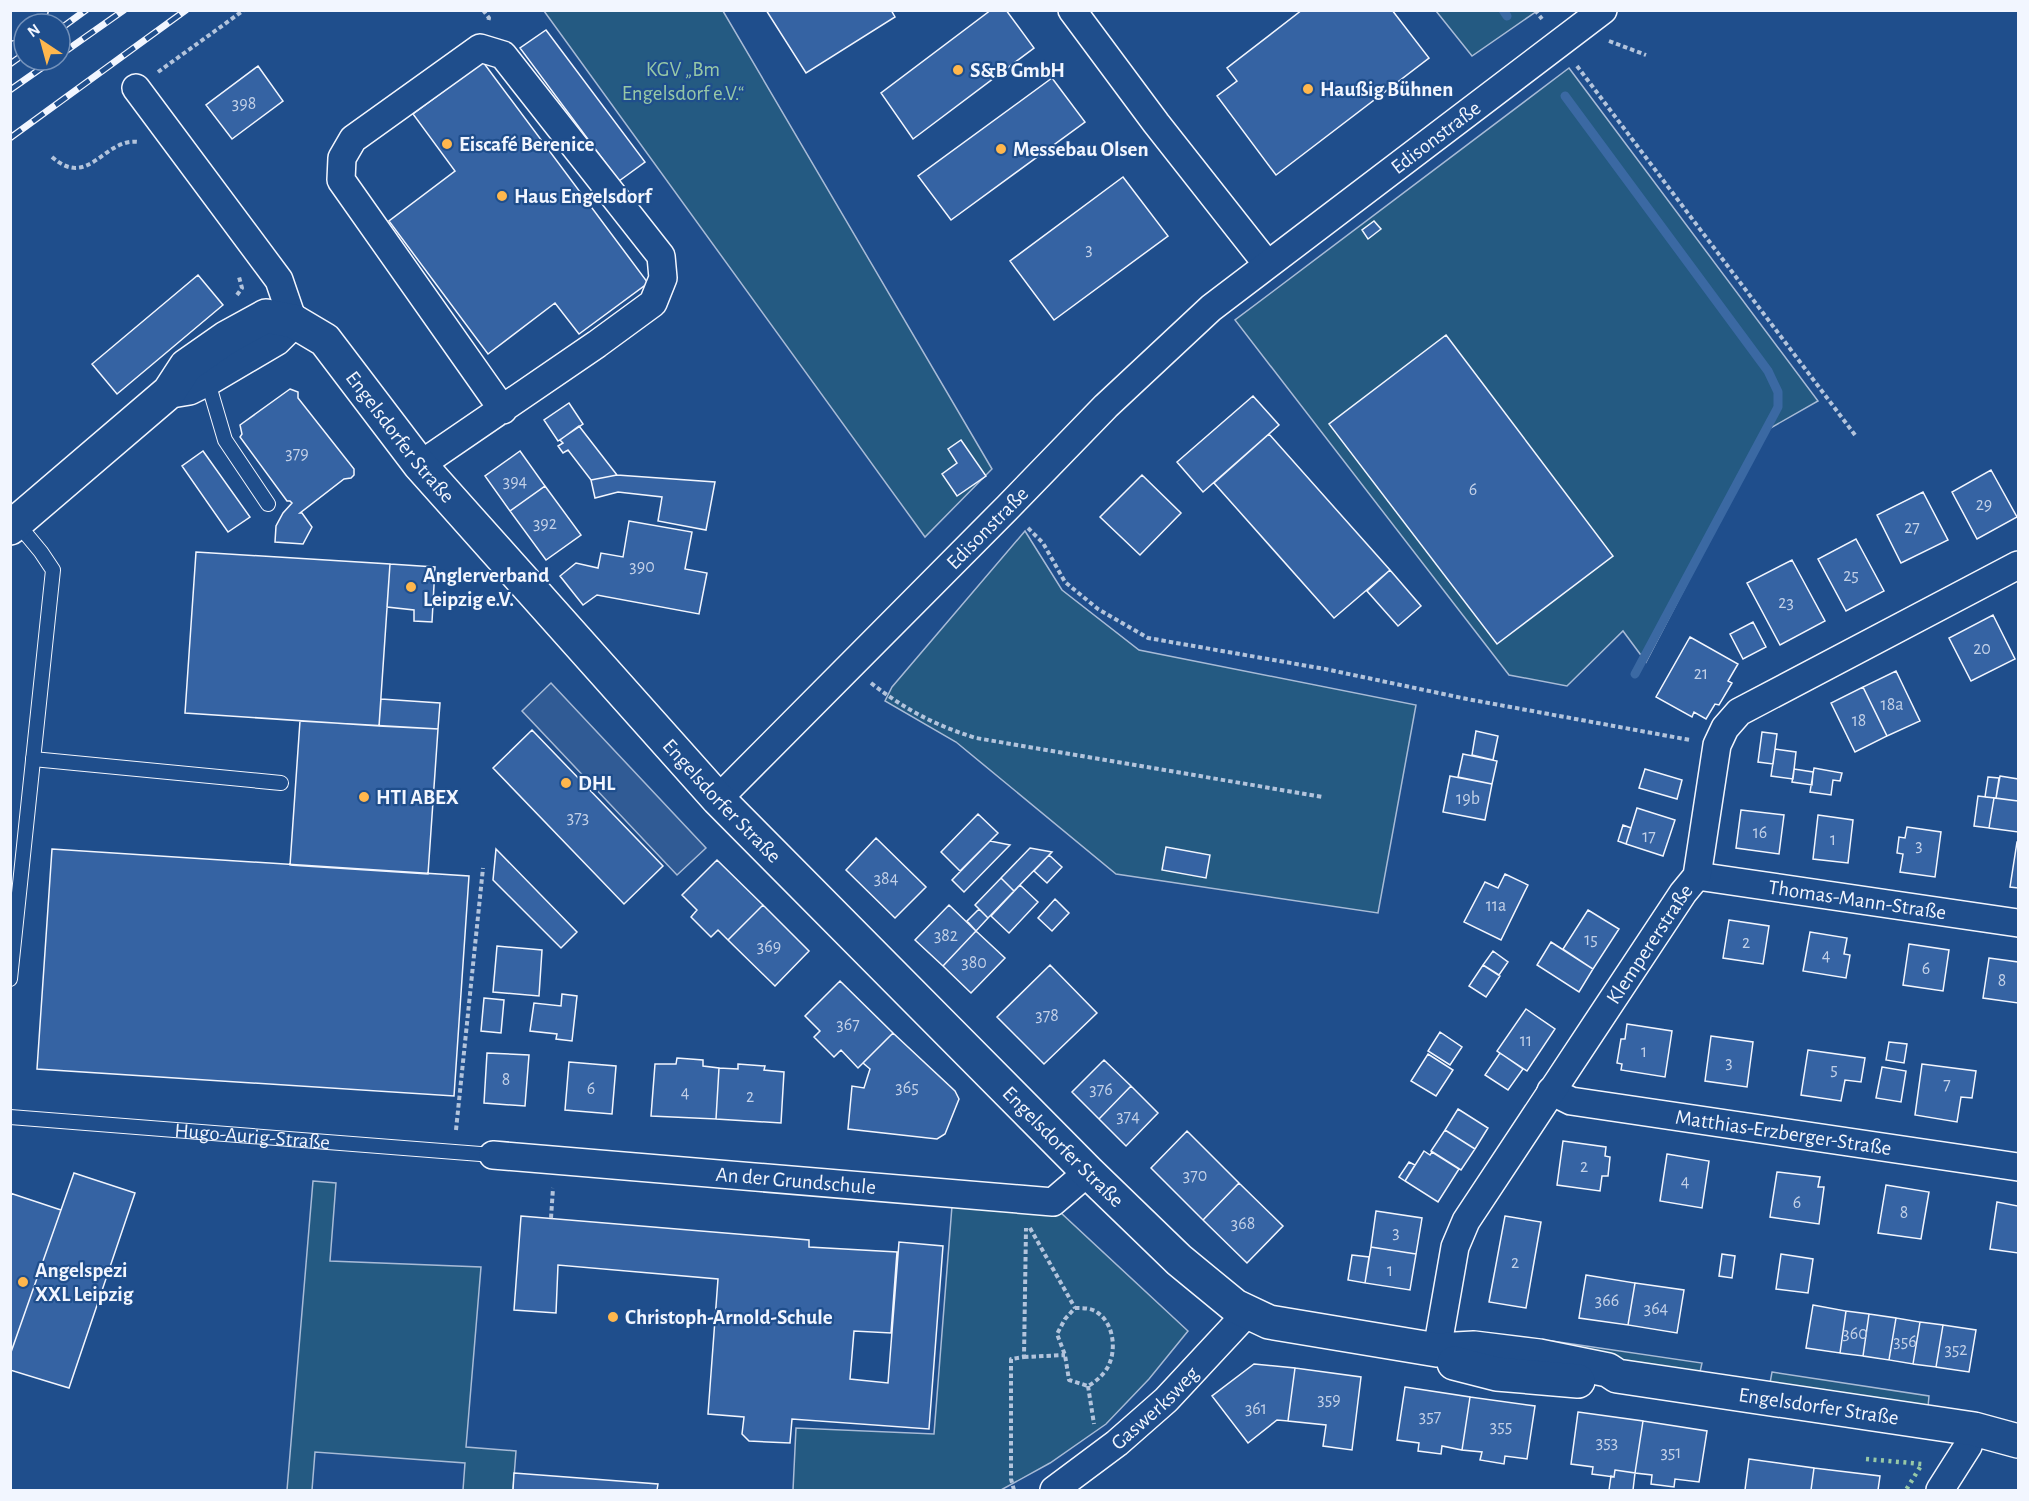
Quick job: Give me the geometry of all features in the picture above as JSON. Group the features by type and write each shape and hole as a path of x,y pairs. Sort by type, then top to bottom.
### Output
{"street":[{"path":"10,27 34,10"},
{"path":"1072,10 1156,123 1267,264"},
{"name":"Edisonstraße","path":"718,799 1114,398 1211,308 1603,10"},
{"path":"420,465 503,410 653,303 663,278 661,256 503,55 480,48 353,139 342,158 341,180 503,410"},
{"path":"136,88 279,280 293,321"},
{"path":"14,526 169,392 186,366 235,333 266,316 293,321"},
{"path":"169,392 189,388 207,379 275,339 293,321"},
{"name":"Engelsdorfer Straße","path":"293,321 325,340 420,465 718,799 1088,1172 1179,1260 1235,1306 1269,1322 1437,1350 1454,1363 1497,1374 1550,1380 1599,1382 1608,1382 1617,1376 1974,1429 2019,1442"},
{"name":"Klempererstraße","path":"1437,1350 1455,1247 1466,1221 1683,893 1697,876 1717,745 1725,728 1739,712 2019,565"},
{"name":"Thomas-Mann-Straße","path":"1697,876 2019,923"},
{"name":"Matthias-Erzberger-Straße","path":"1551,1091 1571,1101 2019,1167"},
{"name":"An der Grundschule","path":"493,1155 1053,1202 1088,1172"},
{"name":"Gaswerksweg","path":"1054,1491 1118,1443 1166,1400 1246,1313"},
{"path":"1940,1491 1968,1446 1974,1429"}],"lane":[{"path":"207,379 225,440 268,504"},
{"path":"10,979 53,570 41,552 14,526"},
{"path":"33,759 281,783"},
{"name":"Hugo-Aurig-Straße","path":"10,1117 493,1155"}],"path":[{"path":"136,88 244,10"},
{"path":"1560,43 1855,435"},
{"path":"52,157 61,165 82,169 125,142 137,141 143,144"},
{"path":"233,269 240,278"},
{"path":"1008,507 1043,543 1065,582 1098,609 1148,638 1324,669 1467,699 1717,745"},
{"path":"849,667 894,701 941,727 976,738 1323,797"},
{"path":"454,1152 483,868"},
{"path":"1024,1357 1026,1221 1075,1308"},
{"path":"1075,1308 1087,1308 1099,1313 1111,1330 1113,1352 1107,1369 1088,1386 1069,1380 1065,1355 1057,1334 1065,1319 1075,1308"},
{"path":"1014,1491 1011,1479 1011,1359 1065,1355"}],"green space":[{"name":"KGV „Bm Engelsdorf e.V.“","path":"544,11 723,11 992,469 925,537"},
{"path":"1436,11 1537,11 1472,56"},
{"path":"1569,68 1818,401 1767,430 1646,662 1623,631 1567,686 1509,675 1235,320"},
{"path":"1025,531 1062,590 1139,650 1416,705 1378,913 1116,874 956,742 885,701 892,687"},
{"path":"313,1181 336,1183 330,1261 481,1267 466,1447 516,1451 513,1490 463,1490 465,1463 315,1452 312,1490 287,1490"},
{"path":"952,1206 1061,1213 1188,1331 1149,1379 1106,1424 1050,1463 1001,1490 793,1490 796,1428 934,1434"},
{"path":"1552,1341 1702,1363 1700,1372 1551,1351"},
{"path":"1772,1372 1929,1396 1928,1407 1770,1383"}],"shaded area":[{"path":"551,683 706,848 677,875 522,711"}],"building":[{"path":"766,10 891,10 895,17 806,73"},
{"name":"S&B GmbH","path":"991,10 1006,10 1034,48 913,139 881,93"},
{"name":"Haußig Bühnen","path":"1302,10 1392,10 1429,58 1276,175 1217,96 1237,81 1227,68"},
{"path":"546,30 645,162 619,181 520,48"},
{"name":"Haus Engelsdorf","path":"483,62 648,283 579,334 555,303 488,354 389,221 455,171 413,114"},
{"path":"258,66 283,101 232,139 206,105"},
{"name":"Messebau Olsen","path":"1052,78 1085,122 951,220 918,176"},
{"path":"1123,177 1168,236 1054,320 1010,261"},
{"path":"1374,221 1381,229 1368,239 1362,230"},
{"path":"198,275 223,305 117,394 92,364"},
{"path":"1446,335 1613,556 1497,644 1329,424"},
{"path":"290,389 298,392 298,398 354,469 354,475 351,478 344,479 300,513 312,527 303,544 275,542 276,526 292,503 287,501 240,437 242,434 240,425"},
{"path":"1253,396 1279,425 1203,492 1177,462"},
{"path":"569,403 583,424 558,441 544,420"},
{"path":"579,426 617,475 591,480 568,450 563,453 558,446 563,443 560,440"},
{"path":"1269,434 1390,570 1334,618 1214,483"},
{"path":"961,440 986,476 957,496 942,474 957,463 948,449"},
{"path":"203,451 250,517 228,532 182,466"},
{"path":"520,451 545,486 510,511 485,476"},
{"path":"1991,470 2017,517 1977,539 1952,492"},
{"path":"617,475 715,482 706,530 658,521 662,497 618,492 595,498 591,480"},
{"path":"1142,475 1181,513 1140,555 1100,517"},
{"path":"545,486 581,535 546,560 510,511"},
{"path":"1923,492 1948,540 1901,563 1877,515"},
{"path":"629,521 692,532 685,569 707,573 699,614 597,595 583,605 560,576 576,563 598,568 601,553 623,557"},
{"path":"1856,539 1884,591 1846,611 1818,559"},
{"path":"196,552 390,564 379,726 185,713"},
{"path":"1792,560 1825,621 1780,645 1747,583"},
{"name":"Anglerverband Leipzig e.V.","path":"390,564 435,567 432,622 414,621 414,610 387,607"},
{"path":"1390,570 1421,606 1398,626 1367,591"},
{"path":"1993,615 2015,659 1971,681 1949,638"},
{"path":"1753,622 1766,647 1743,659 1730,634"},
{"path":"1690,637 1738,664 1728,681 1732,683 1719,705 1715,704 1706,719 1694,712 1692,717 1656,697"},
{"path":"1896,671 1920,721 1887,736 1863,687"},
{"path":"1863,687 1887,736 1855,752 1831,703"},
{"path":"381,699 440,703 438,729 379,726"},
{"name":"HTI ABEX","path":"300,721 438,729 428,874 290,865"},
{"path":"532,730 663,866 624,904 493,768"},
{"path":"1476,731 1498,736 1493,760 1472,755"},
{"path":"1762,732 1777,734 1773,764 1758,762"},
{"path":"1775,749 1796,752 1793,779 1771,776"},
{"path":"1463,754 1497,761 1492,784 1458,777"},
{"path":"1814,768 1842,773 1840,781 1833,780 1831,795 1810,792"},
{"path":"1645,769 1682,780 1677,799 1639,788"},
{"path":"1794,769 1813,772 1812,785 1792,782"},
{"path":"1450,776 1492,784 1485,820 1443,812"},
{"path":"2000,776 2018,779 2018,801 1996,798"},
{"path":"1988,777 1999,778 1996,798 1985,797"},
{"path":"1978,796 1994,798 1989,828 1974,826"},
{"path":"1994,798 2018,801 2018,832 1989,828"},
{"path":"1637,808 1675,820 1663,856 1626,844"},
{"path":"1741,810 1784,815 1779,854 1736,848"},
{"path":"978,814 998,833 960,871 941,852"},
{"path":"1818,815 1853,820 1848,863 1813,859"},
{"path":"1623,825 1631,828 1626,844 1618,841"},
{"path":"1907,827 1941,832 1935,877 1900,872 1903,854 1897,853 1899,837 1905,838"},
{"path":"876,838 926,887 895,918 846,870"},
{"path":"990,841 1010,845 964,892 952,880"},
{"path":"2018,842 2018,888 2010,887"},
{"path":"1166,847 1210,855 1206,878 1162,870"},
{"path":"1030,848 1052,852 1014,891 1001,878"},
{"path":"52,849 469,876 454,1096 37,1069"},
{"path":"496,849 577,932 561,948 493,880"},
{"path":"1049,855 1062,867 1047,883 1034,871"},
{"path":"717,860 763,905 728,940 718,930 711,937 691,917 697,910 682,895"},
{"path":"1505,874 1528,885 1501,940 1464,922 1485,882 1498,888"},
{"path":"1001,878 1014,891 988,918 975,905"},
{"path":"1020,885 1038,902 1009,933 991,916"},
{"path":"1055,899 1069,913 1052,931 1038,918"},
{"path":"763,905 809,951 775,986 728,940"},
{"path":"949,905 976,931 943,966 915,940"},
{"path":"979,909 988,918 976,931 967,921"},
{"path":"1588,910 1619,929 1593,969 1563,949"},
{"path":"1729,920 1769,926 1763,964 1723,958"},
{"path":"976,931 1005,958 971,993 943,966"},
{"path":"1810,932 1847,938 1844,954 1850,955 1846,978 1803,971"},
{"path":"1551,942 1593,969 1579,992 1537,965"},
{"path":"1909,944 1949,950 1943,991 1903,985"},
{"path":"497,946 542,950 539,996 493,992"},
{"path":"1493,951 1508,962 1499,975 1483,965"},
{"path":"1989,958 2018,962 2018,1003 1983,998"},
{"path":"1050,965 1097,1013 1044,1064 997,1017"},
{"path":"1483,965 1500,976 1486,997 1469,986"},
{"path":"840,981 893,1033 858,1068 841,1050 834,1057 814,1037 820,1031 805,1016"},
{"path":"562,994 577,996 572,1041 556,1039 557,1034 530,1031 534,1003 561,1006"},
{"path":"484,998 504,1000 501,1033 481,1031"},
{"path":"1526,1009 1555,1029 1527,1071 1497,1051"},
{"path":"1627,1024 1672,1031 1665,1077 1621,1070 1622,1064 1617,1063 1621,1039 1625,1039"},
{"path":"1440,1032 1462,1047 1450,1065 1428,1051"},
{"path":"893,1033 955,1091 959,1099 945,1134 937,1139 848,1129 852,1086 864,1088 870,1069 863,1063"},
{"path":"1711,1036 1753,1042 1747,1087 1705,1081"},
{"path":"1889,1042 1907,1044 1904,1063 1886,1060"},
{"path":"1808,1050 1865,1058 1861,1082 1845,1080 1841,1101 1801,1095"},
{"path":"487,1053 529,1055 525,1106 484,1103"},
{"path":"1500,1053 1523,1069 1508,1090 1485,1075"},
{"path":"1428,1054 1453,1070 1436,1096 1411,1081"},
{"path":"677,1058 703,1060 703,1066 719,1068 716,1119 651,1116 655,1064 676,1064"},
{"path":"1104,1060 1131,1086 1099,1119 1072,1092"},
{"path":"569,1062 616,1066 612,1114 565,1110"},
{"path":"738,1064 765,1066 764,1070 784,1072 781,1123 716,1119 719,1068 738,1069"},
{"path":"1922,1064 1976,1071 1972,1098 1961,1097 1957,1122 1915,1115"},
{"path":"1882,1067 1906,1071 1901,1102 1876,1098"},
{"path":"1131,1086 1158,1113 1126,1146 1099,1119"},
{"path":"1458,1109 1488,1128 1475,1149 1445,1130"},
{"path":"1445,1130 1475,1149 1461,1170 1431,1151"},
{"path":"1187,1131 1239,1183 1203,1220 1151,1168"},
{"path":"1563,1141 1606,1147 1605,1156 1610,1157 1608,1176 1602,1176 1600,1191 1557,1185"},
{"path":"1424,1151 1430,1155 1432,1152 1459,1169 1438,1202 1405,1181"},
{"path":"1667,1154 1709,1161 1702,1208 1660,1201"},
{"path":"1409,1162 1415,1165 1405,1181 1399,1177"},
{"path":"1777,1172 1820,1177 1818,1187 1824,1187 1819,1224 1770,1217"},
{"path":"74,1173 135,1193 69,1388 10,1370 10,1355"},
{"path":"1239,1183 1283,1226 1247,1263 1203,1220"},
{"path":"1886,1185 1929,1192 1921,1239 1878,1233"},
{"name":"Angelspezi XXL Leipzig","path":"10,1193 61,1210 10,1355"},
{"path":"1997,1202 2018,1206 2018,1253 1990,1249"},
{"path":"1376,1211 1422,1218 1416,1254 1371,1247"},
{"path":"521,1216 809,1240 809,1247 897,1252 891,1333 854,1331 850,1379 888,1383 899,1242 943,1246 929,1429 792,1419 790,1443 749,1441 742,1434 744,1417 708,1414 718,1279 558,1265 556,1313 514,1310"},
{"path":"1505,1216 1541,1222 1526,1308 1489,1302"},
{"path":"1371,1247 1416,1254 1410,1290 1365,1283"},
{"path":"1722,1254 1735,1256 1732,1278 1719,1276"},
{"path":"1781,1254 1813,1259 1808,1293 1776,1289"},
{"path":"1352,1255 1369,1257 1365,1283 1348,1280"},
{"path":"1586,1275 1635,1283 1628,1325 1579,1318"},
{"path":"1635,1283 1684,1290 1677,1333 1628,1325"},
{"path":"1813,1305 1846,1311 1840,1353 1806,1348"},
{"path":"1846,1311 1869,1314 1863,1356 1840,1353"},
{"path":"1869,1314 1896,1318 1889,1360 1863,1356"},
{"path":"1896,1318 1920,1322 1913,1364 1889,1360"},
{"path":"1920,1322 1943,1325 1936,1367 1913,1364"},
{"path":"1943,1325 1976,1330 1969,1372 1936,1367"},
{"path":"1254,1364 1295,1368 1288,1421 1277,1420 1248,1443 1212,1396"},
{"path":"1295,1368 1361,1377 1352,1450 1323,1446 1326,1425 1288,1421"},
{"path":"1405,1387 1470,1397 1462,1450 1442,1446 1441,1454 1418,1451 1419,1443 1397,1440"},
{"path":"1470,1397 1535,1406 1527,1459 1505,1456 1504,1464 1480,1460 1482,1452 1462,1450"},
{"path":"1578,1412 1643,1421 1635,1473 1615,1470 1614,1477 1592,1474 1593,1467 1571,1464"},
{"path":"1643,1421 1707,1431 1699,1482 1675,1479 1674,1487 1651,1484 1652,1475 1635,1473"},
{"path":"1749,1459 1814,1468 1811,1490 1745,1490"},
{"path":"1814,1468 1880,1476 1878,1490 1811,1490"},
{"path":"1615,1470 1635,1473 1633,1490 1609,1490 1611,1476 1614,1477"},
{"path":"514,1473 658,1484 657,1490 513,1490"}],"waterway":[{"path":"1503,10 1507,16"},
{"path":"1565,96 1768,371 1778,392 1778,407 1635,674"}],"railway":[{"path":"72,20 86,10"},
{"path":"72,47 124,10"},
{"path":"10,138 186,10"},
{"path":"10,90 36,72"}],"hedge":[{"path":"1866,1459 1922,1464 1906,1490"}],"place":[{"name":"S&B GmbH","path":"958,70"},
{"name":"Haußig Bühnen","path":"1308,89"},
{"name":"Eiscafé Berenice","path":"447,144"},
{"name":"Messebau Olsen","path":"1001,149"},
{"name":"Haus Engelsdorf","path":"502,196"},
{"name":"Anglerverband Leipzig e.V.","path":"411,587"},
{"name":"DHL","path":"566,783"},
{"name":"HTI ABEX","path":"364,797"},
{"name":"Angelspezi XXL Leipzig","path":"23,1282"},
{"name":"Christoph-Arnold-Schule","path":"613,1317"}]}
